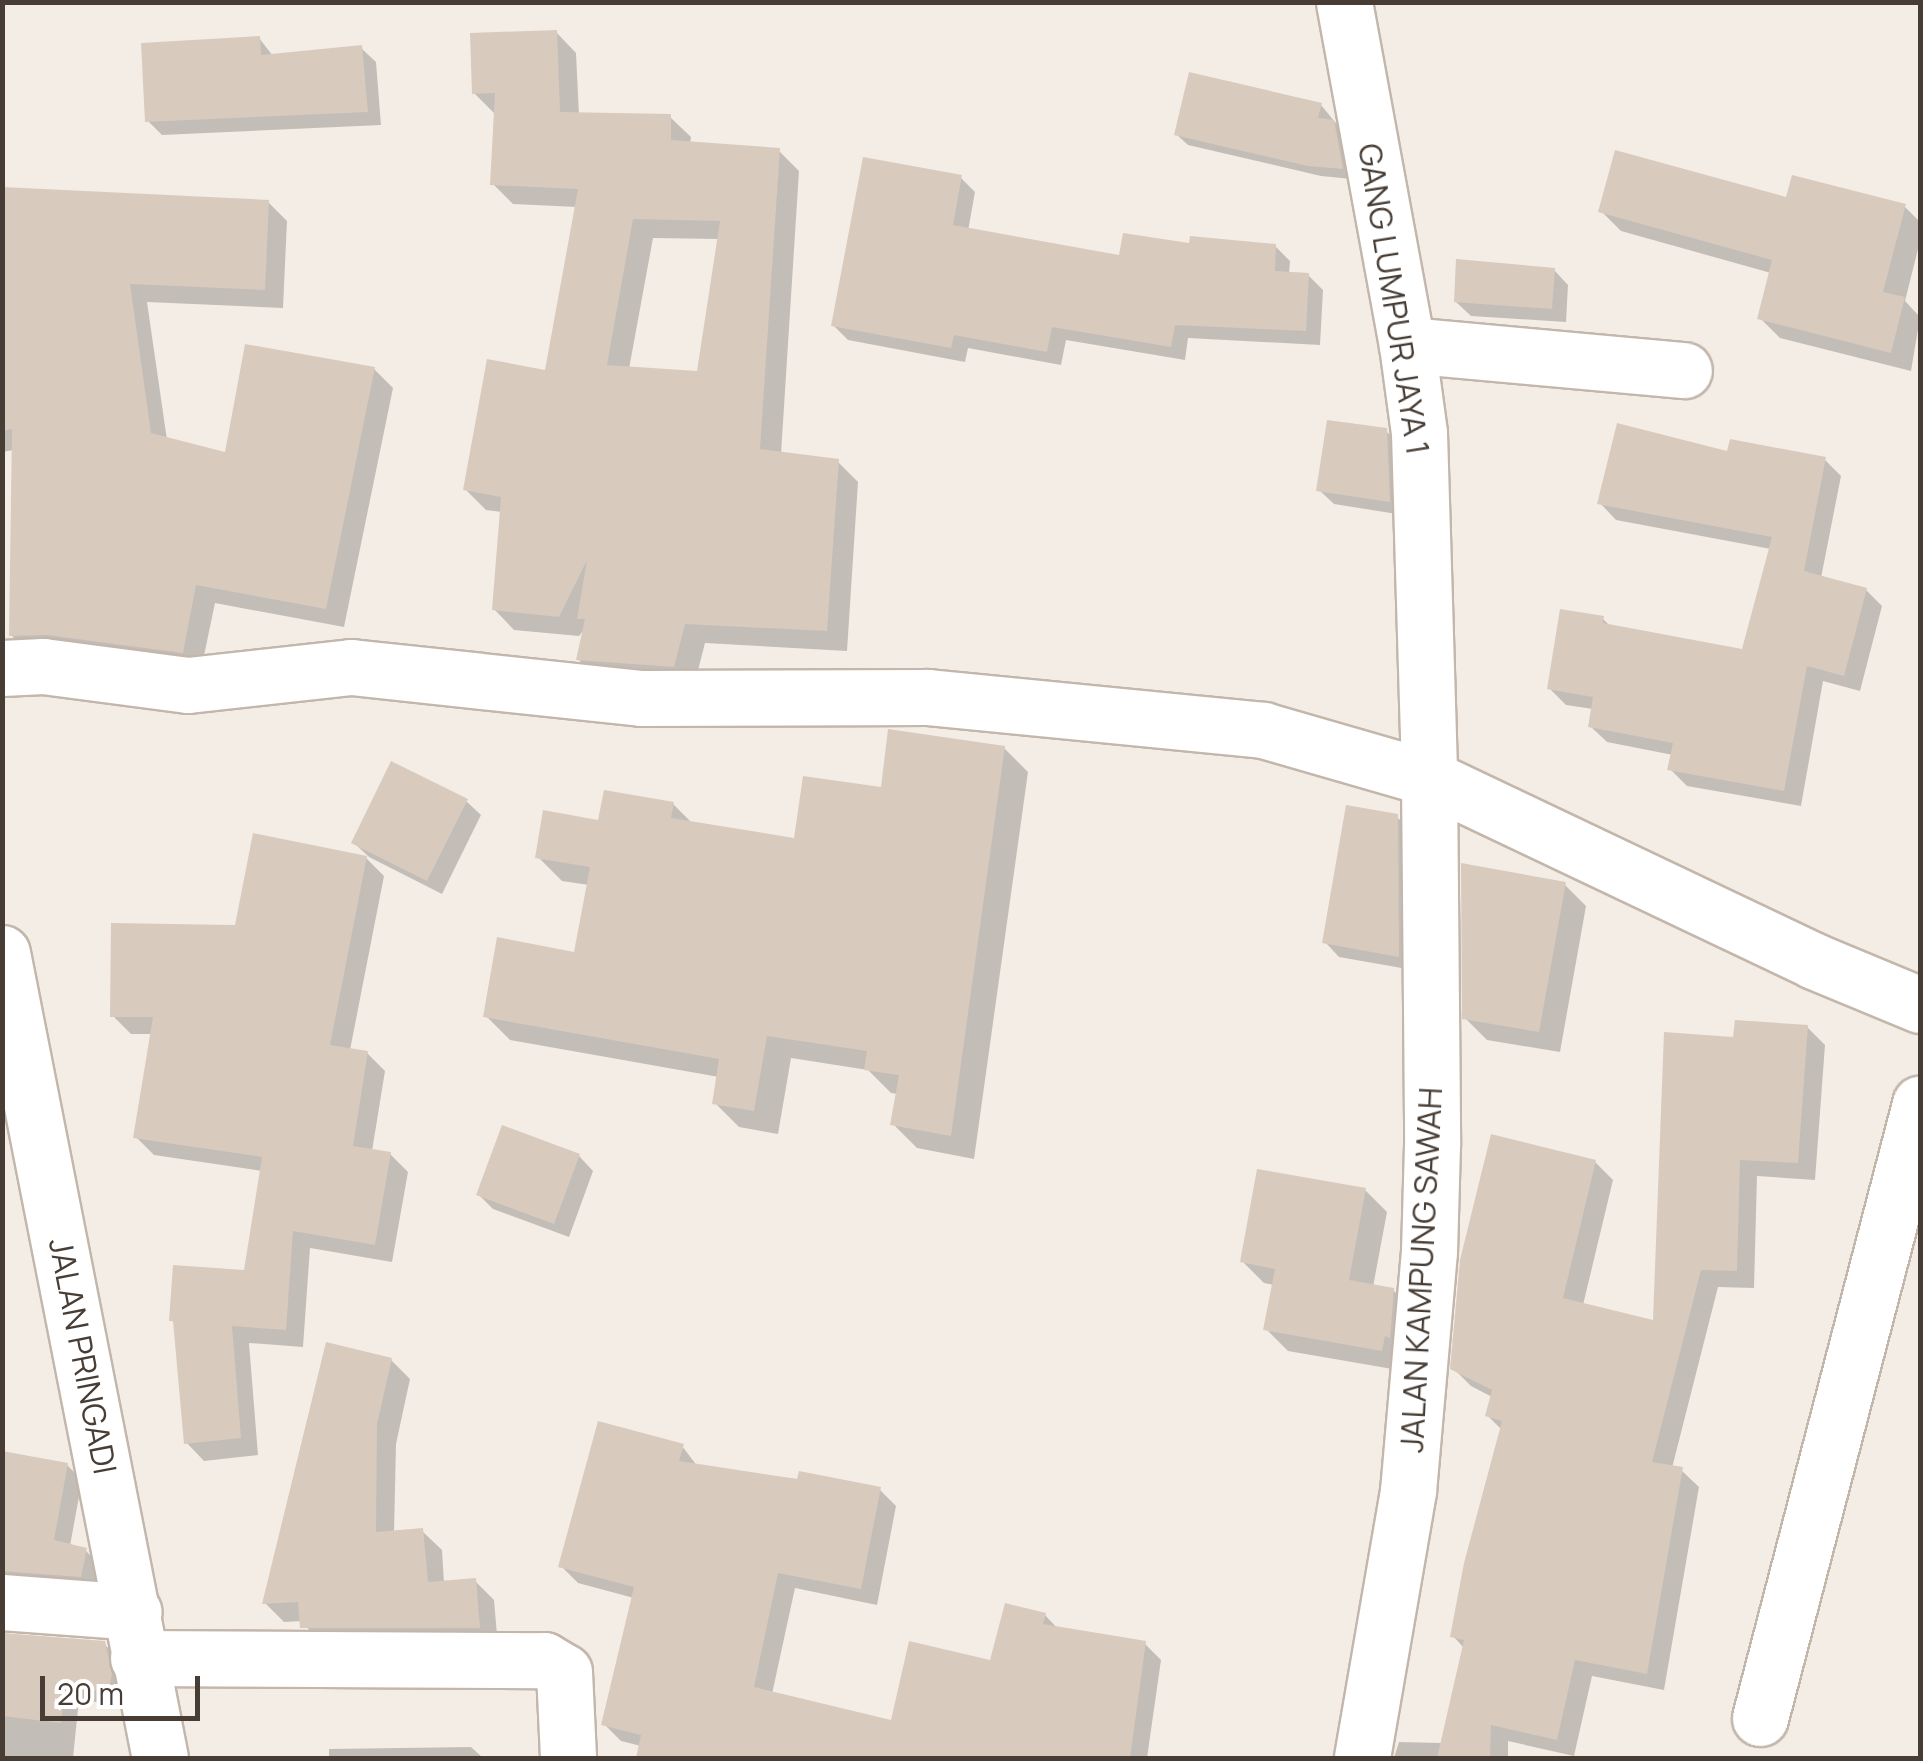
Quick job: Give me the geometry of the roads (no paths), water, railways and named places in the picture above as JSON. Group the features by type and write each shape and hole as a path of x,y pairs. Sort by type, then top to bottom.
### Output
{"street":[{"name":"GANG LUMPUR JAYA 1","path":"1344,2 1408,344 1420,434 1429,778"},
{"path":"1408,344 1684,370"},
{"path":"2,668 43,666 188,685 351,666 641,698 928,696 1263,730 1429,778 1814,961 1920,1005"},
{"name":"JALAN KAMPUNG SAWAH","path":"1362,1758 1408,1491 1429,1252 1429,778"},
{"name":"JALAN PRINGADI","path":"2,953 12,1039 160,1758"},
{"path":"1760,1718 1920,1104"},
{"path":"2,1602 136,1635 544,1660 564,1672 568,1758"}]}
